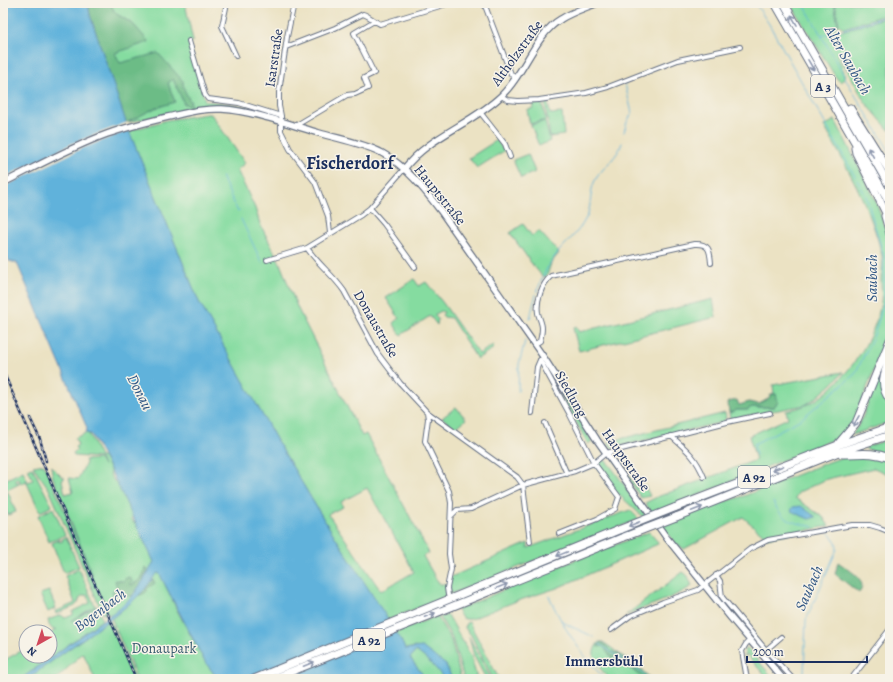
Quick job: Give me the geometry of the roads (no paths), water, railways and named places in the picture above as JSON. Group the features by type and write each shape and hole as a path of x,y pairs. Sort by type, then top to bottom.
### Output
{"highway":[{"name":"A 3","path":"775,3 890,203"},
{"name":"A 3","path":"784,3 890,187"},
{"name":"A 3","path":"828,78 837,88 889,170"},
{"name":"A 3","path":"855,142 856,152 890,221"},
{"path":"883,208 890,234"},
{"name":"A 92","path":"838,445 856,423 890,340"},
{"path":"890,357 883,381 884,390 890,400"},
{"name":"A 92","path":"273,679 674,508 838,445 890,427"},
{"name":"A 92","path":"254,679 676,517 836,453 890,435"},
{"path":"836,453 843,454 862,452 890,458"}],"main road":[{"name":"Altholzstraße","path":"404,168 426,146 480,112 501,96 516,78 546,31 561,18 597,3"},
{"name":"Hauptstraße","path":"3,183 106,134 198,110 234,110 281,122 379,152 404,168 435,203 535,344 541,358 666,537 783,679"}],"street":[{"path":"227,3 222,26 236,56"},
{"path":"293,4 300,3"},
{"path":"286,48 335,28 363,14 368,15 380,24 450,3"},
{"path":"484,3 511,74 516,78"},
{"name":"Isarstraße","path":"293,4 280,92 279,106 281,131 290,149 315,182 328,216 330,233"},
{"path":"294,126 347,95 355,94 368,88 364,78 374,73 354,33 374,21"},
{"path":"189,41 205,95 208,99 238,102 281,116"},
{"path":"501,96 508,100 518,101 539,100 589,92 608,87 678,60 740,47"},
{"path":"480,112 504,144 510,157"},
{"path":"267,260 307,248 361,215 370,208 404,168"},
{"path":"370,208 384,224 415,267"},
{"path":"535,344 540,341 542,328 537,302 541,290 551,276 694,244 703,244 708,248 712,263"},
{"name":"Donaustraße","path":"307,248 322,268 340,284 378,354 400,383 427,412 517,477 523,485"},
{"name":"Siedlung","path":"532,413 537,367 541,358"},
{"name":"Siedlung","path":"541,358 569,413 592,464 619,497 615,509 598,519 559,534"},
{"path":"427,412 428,424 425,441 449,491 451,503 449,554 451,569 447,588 448,595"},
{"path":"451,516 457,510 471,509 523,485 567,474 592,464 606,453 770,413"},
{"path":"428,424 431,421 438,419"},
{"path":"545,423 567,474"},
{"path":"671,436 697,461 704,478"},
{"path":"523,485 530,542"},
{"path":"451,503 457,510"},
{"path":"611,630 630,616 663,602 698,590 750,550 770,540 852,525 870,525 890,532"},
{"path":"716,575 720,580 722,596 766,650 793,679"},
{"path":"851,679 890,629"},
{"path":"766,650 781,637"},
{"path":"747,679 742,651 750,640"}],"water":[{"name":"Donau","path":"3,3 88,3 90,15 129,131 199,302 276,439 323,518 400,638 405,649 422,647 446,665 452,679 444,679 424,657 416,651 410,658 426,679 218,679 205,662 159,573 156,574 145,589 134,600 116,615 58,657 58,652 131,598 154,562 111,471 91,434 86,433 87,428 17,263 9,261 3,246"},
{"path":"801,506 816,517 809,519 791,511 793,507"},
{"path":"42,664 48,664 27,679 21,679"}],"waterway":[{"name":"Saubach","path":"755,3 769,24 866,196 884,257 884,302 874,335 855,374 801,419 754,444 756,455"},
{"name":"Alter Saubach","path":"803,3 852,90 890,152"},
{"path":"822,36 890,15"},
{"path":"624,132 632,113 625,84"},
{"path":"530,319 536,294 546,270 555,256 583,224 588,213 594,182 618,153 622,143"},
{"path":"222,177 238,212 239,211"},
{"path":"241,219 262,263"},
{"path":"518,391 519,364 525,341"},
{"name":"Saubach","path":"773,502 785,518 814,527"},
{"name":"Saubach","path":"802,679 804,673 806,620 837,549 836,542 829,533"},
{"path":"549,596 573,640 588,661 605,679"},
{"path":"561,620 568,625 594,637"},
{"path":"599,644 649,679"}],"railway":[{"path":"3,371 136,679"},
{"path":"30,418 40,439 46,461"}],"district":[{"name":"Fischerdorf","path":"350,163"},
{"name":"Immersbühl","path":"604,661"}],"water label":[{"name":"Bogenbach","path":"100,610"}],"park label":[{"name":"Donaupark","path":"164,648"}]}
